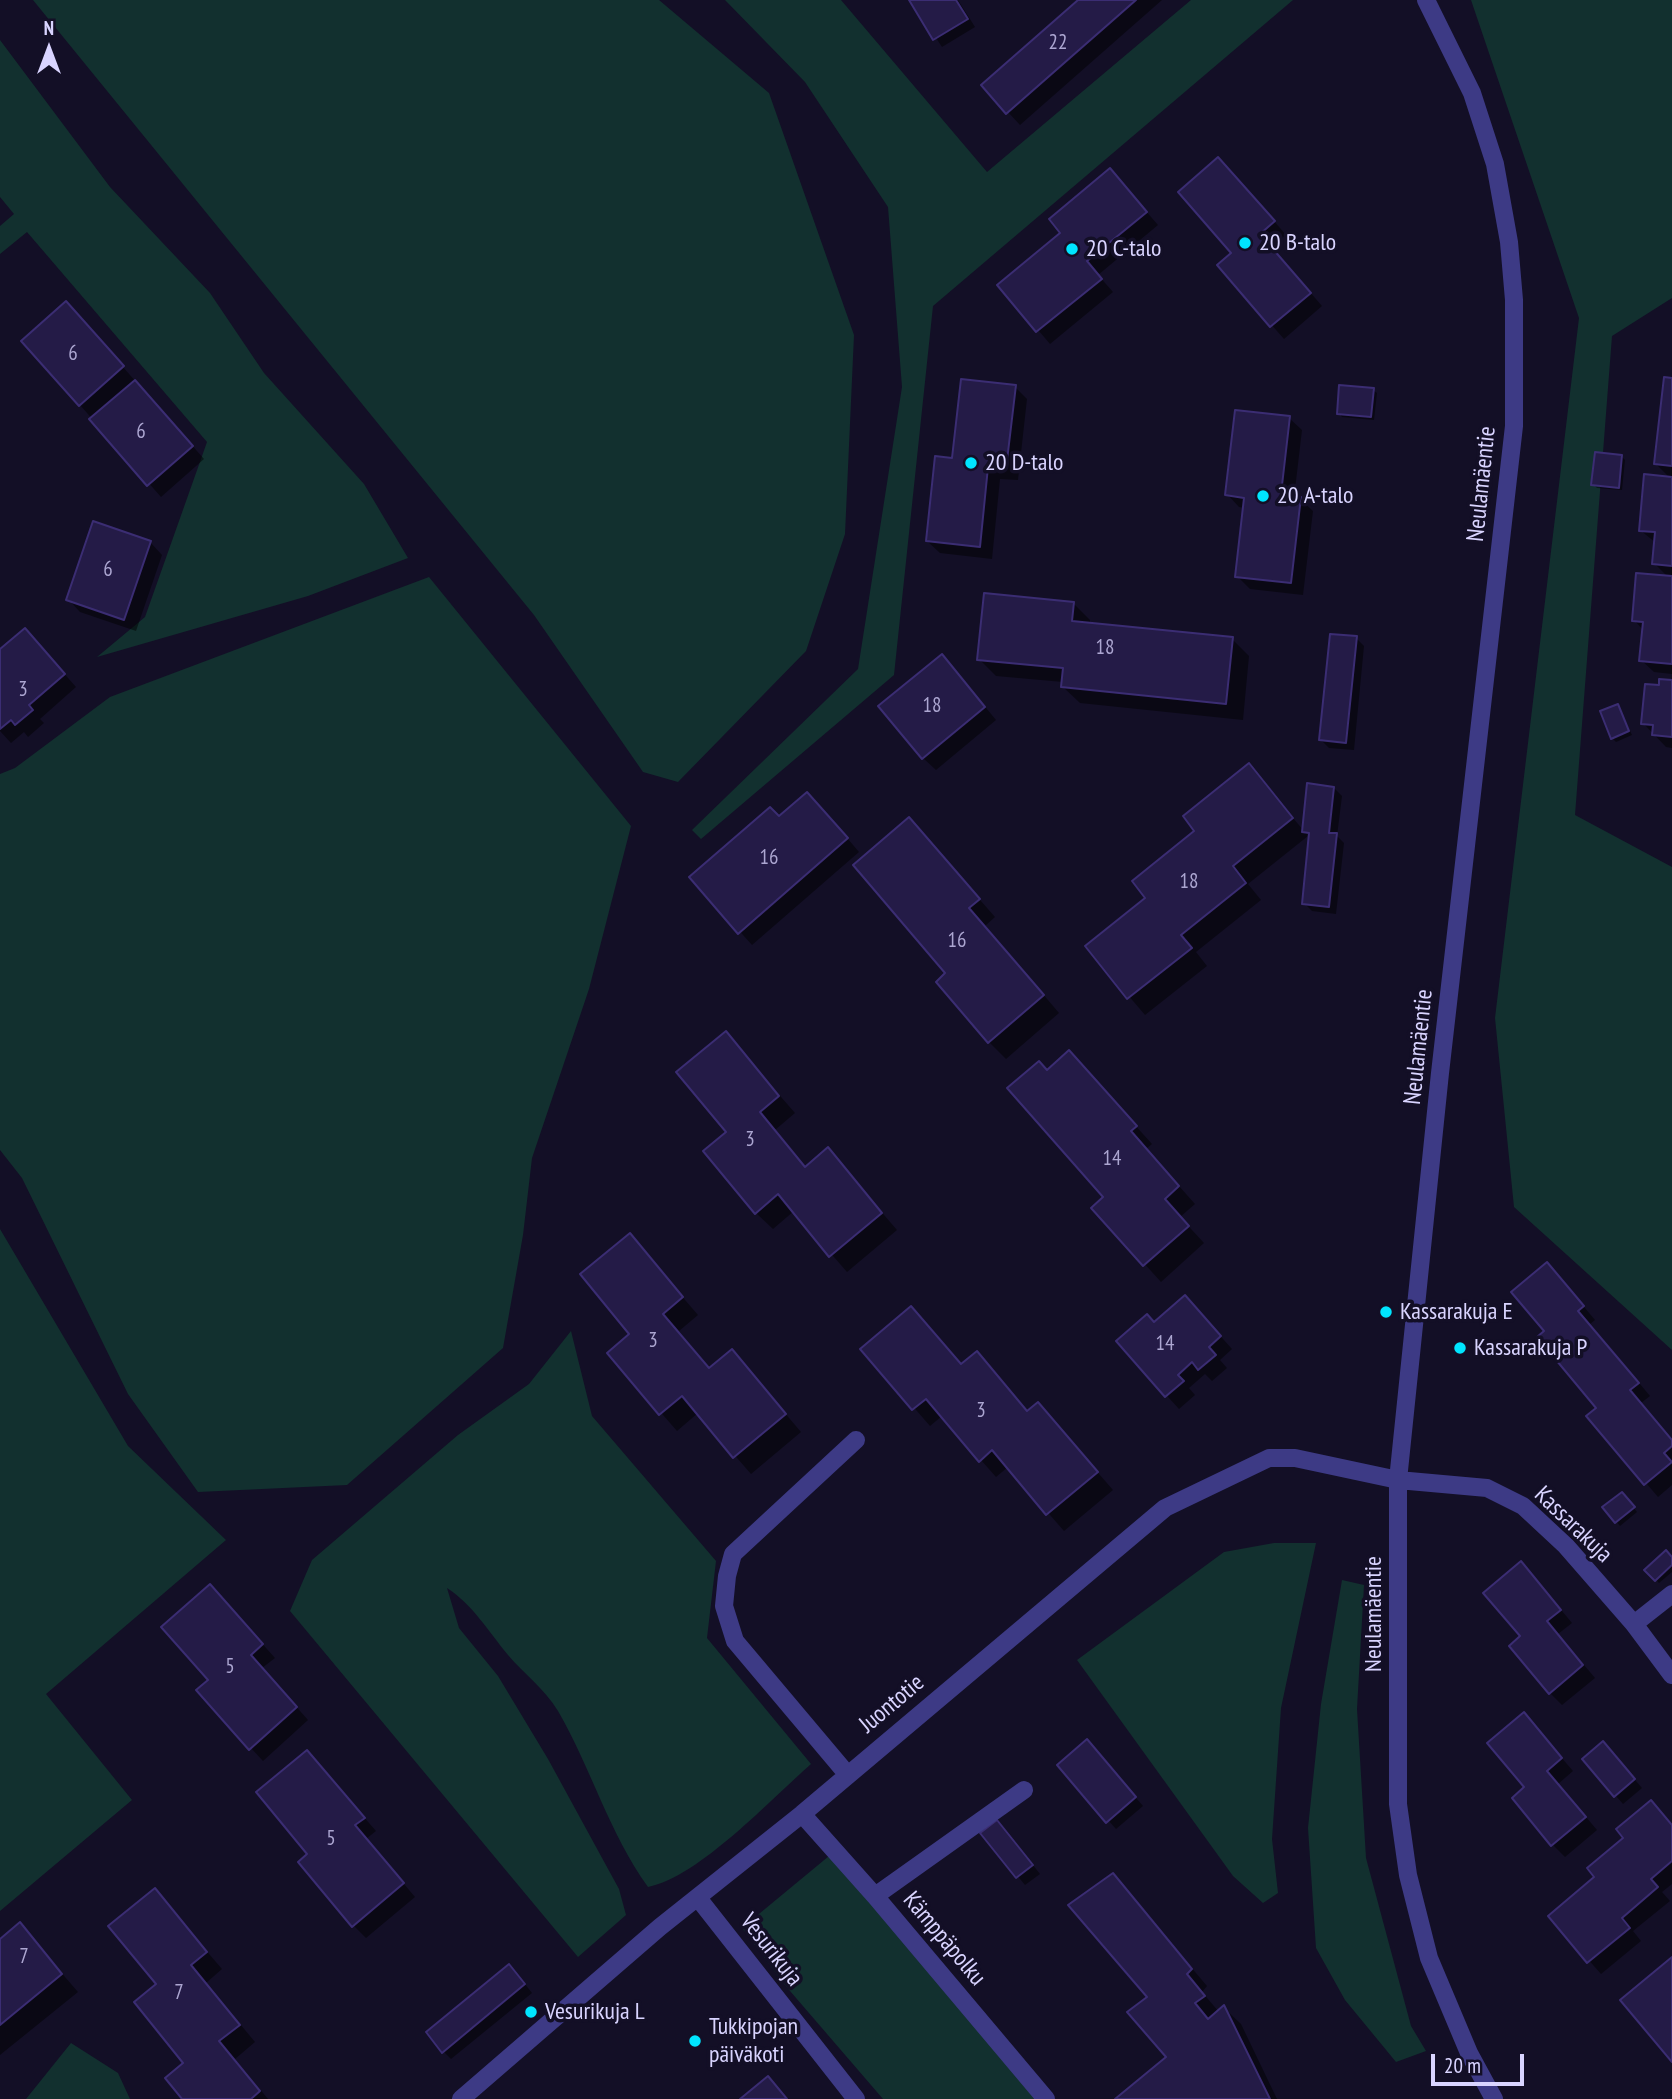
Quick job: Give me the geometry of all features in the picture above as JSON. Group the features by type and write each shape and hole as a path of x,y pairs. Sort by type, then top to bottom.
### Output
{"street":[{"name":"Neulamäentie","path":"1426,0 1472,93 1495,164 1509,242 1514,300 1514,426 1441,1059 1398,1480 1398,1804 1408,1875 1429,1958 1469,2053 1494,2099"},
{"path":"847,1774 734,1641 724,1606 727,1576 733,1554 856,1440"},
{"name":"Juontotie","path":"461,2099 660,1927 802,1814 1165,1508 1269,1458 1321,1461 1398,1480"},
{"name":"Kassarakuja","path":"1398,1480 1487,1488 1523,1506 1566,1545 1634,1624 1672,1675"},
{"path":"1634,1624 1672,1594"},
{"path":"875,1896 1024,1790"},
{"name":"Kämppäpolku","path":"802,1814 875,1896 1046,2099"},
{"name":"Vesurikuja","path":"698,1898 856,2099"}],"green space":[{"path":"33,0 659,0 769,93 854,335 845,534 806,651 678,782 643,772 534,615"},
{"path":"725,0 841,0 987,172 1191,0 1293,0 933,306 894,675 701,839 692,830 858,669 902,387 888,207 805,82"},
{"path":"1471,0 1672,0 1672,298 1612,336 1575,815 1672,867 1672,1350 1514,1207 1495,1018 1579,318"},
{"path":"0,40 110,187 210,293 264,373 364,484 408,558 308,596 97,657 145,617 207,442 27,232 0,254 0,226 14,214 0,197"},
{"path":"429,577 631,826 589,989 532,1158 523,1235 503,1348 347,1485 198,1492 128,1394 22,1178 0,1150 0,774 15,768 110,697"},
{"path":"0,1229 128,1446 226,1540 46,1694 132,1800 0,1911"},
{"path":"571,1331 592,1416 716,1561 707,1638 811,1764 711,1853 668,1880 648,1887 622,1845 558,1711 472,1610 447,1588 459,1628 498,1676 548,1759 619,1889 626,1915 578,1957 290,1611 312,1560 458,1435 529,1384"},
{"path":"1274,1543 1316,1543 1281,1708 1272,1839 1278,1893 1263,1903 1233,1876 1077,1660 1224,1552"},
{"path":"1342,1580 1364,1585 1357,1709 1366,1858 1411,2026 1426,2051 1396,2062 1345,2000 1316,1948 1308,1828 1321,1704"},
{"path":"829,1856 1036,2099 883,2099 784,1984 742,1928"},
{"path":"71,2043 118,2073 130,2099 26,2099"}],"building":[{"path":"909,0 956,0 968,19 933,40"},
{"path":"1078,0 1136,0 1006,114 981,85"},
{"name":"20 B-talo","path":"1218,157 1275,221 1260,234 1311,293 1270,327 1217,265 1231,253 1178,192"},
{"name":"20 C-talo","path":"1110,168 1147,212 1087,261 1102,279 1036,332 997,285 1060,233 1049,219"},
{"path":"66,301 124,366 79,406 21,341"},
{"path":"1664,377 1672,378 1672,466 1654,464"},
{"name":"20 D-talo","path":"961,379 1016,385 1006,469 988,467 980,547 926,541 935,456 952,458"},
{"path":"135,380 193,446 147,486 89,419"},
{"path":"1339,385 1374,388 1371,417 1337,414"},
{"name":"20 A-talo","path":"1235,410 1290,416 1281,494 1301,497 1291,583 1235,577 1244,498 1225,495"},
{"path":"1595,452 1622,455 1619,488 1591,485"},
{"path":"1644,474 1672,477 1672,566 1652,564 1655,532 1639,531"},
{"path":"93,521 151,541 124,620 66,600"},
{"path":"1636,573 1672,576 1672,664 1639,661 1643,622 1632,621"},
{"path":"984,593 1074,602 1072,621 1233,637 1226,704 1061,687 1063,668 977,660"},
{"path":"25,628 65,674 29,705 33,710 15,725 11,720 0,729 0,649"},
{"path":"1330,634 1357,636 1346,743 1319,740"},
{"path":"942,654 985,707 922,759 878,706"},
{"path":"1659,679 1672,680 1672,737 1652,735 1653,725 1641,724 1645,684 1659,685"},
{"path":"1618,704 1629,731 1611,739 1600,711"},
{"path":"1249,763 1293,818 1233,866 1246,883 1181,935 1192,948 1127,999 1085,946 1145,898 1132,881 1194,831 1183,816"},
{"path":"1307,783 1334,787 1329,833 1337,833 1329,907 1302,904 1309,833 1302,832"},
{"path":"807,792 848,838 738,934 689,877 770,807 779,816"},
{"path":"909,817 980,899 969,908 1044,995 988,1043 936,982 945,973 853,865"},
{"path":"726,1031 779,1096 760,1112 805,1167 828,1147 882,1213 829,1257 778,1194 755,1214 703,1151 726,1132 676,1072"},
{"path":"1069,1050 1137,1126 1131,1131 1179,1186 1165,1199 1189,1226 1143,1266 1091,1208 1103,1197 1007,1088 1039,1061 1047,1070"},
{"path":"630,1233 683,1297 663,1314 709,1368 732,1349 786,1414 733,1458 682,1396 659,1415 607,1353 629,1334 580,1274"},
{"path":"1547,1262 1584,1306 1578,1311 1639,1383 1630,1390 1672,1440 1672,1446 1664,1453 1672,1462 1644,1485 1586,1416 1596,1408 1537,1337 1544,1331 1511,1292"},
{"path":"1185,1295 1221,1336 1209,1347 1216,1355 1198,1370 1192,1362 1178,1375 1184,1381 1165,1397 1116,1341 1147,1314 1154,1322"},
{"path":"911,1306 961,1364 977,1351 1027,1411 1038,1402 1098,1472 1046,1515 992,1450 979,1462 926,1399 912,1410 860,1349"},
{"path":"1622,1492 1635,1507 1615,1523 1602,1507"},
{"path":"1666,1550 1672,1557 1672,1565 1655,1581 1644,1570"},
{"path":"1521,1561 1561,1610 1547,1621 1583,1665 1549,1694 1509,1646 1520,1636 1483,1593"},
{"path":"210,1584 263,1644 251,1655 297,1707 249,1750 196,1690 208,1680 161,1627"},
{"path":"1524,1712 1562,1758 1547,1771 1586,1817 1551,1846 1512,1798 1524,1787 1487,1743"},
{"path":"1087,1739 1136,1797 1106,1823 1057,1765"},
{"path":"1603,1741 1635,1779 1614,1797 1582,1759"},
{"path":"307,1750 365,1818 355,1825 404,1883 352,1927 298,1862 307,1854 256,1792"},
{"path":"1651,1800 1672,1825 1672,1861 1651,1879 1658,1887 1622,1918 1630,1928 1587,1963 1548,1916 1594,1877 1587,1868 1623,1838 1616,1829"},
{"path":"997,1820 1033,1865 1016,1878 980,1833"},
{"path":"1113,1873 1192,1969 1187,1974 1205,1996 1195,2003 1208,2019 1224,2005 1270,2099 1115,2099 1166,2057 1127,2012 1147,1997 1068,1905"},
{"path":"155,1888 207,1952 191,1965 240,2025 219,2041 260,2091 251,2099 182,2099 165,2078 183,2063 134,2002 156,1984 108,1926"},
{"path":"20,1922 62,1974 0,2025 0,1939"},
{"path":"1672,1957 1672,2062 1620,2000"},
{"path":"509,1964 525,1984 442,2053 426,2032"},
{"path":"768,2076 787,2099 740,2099"}],"place":[{"name":"20 B-talo","path":"1245,243"},
{"name":"20 C-talo","path":"1072,249"},
{"name":"20 D-talo","path":"971,463"},
{"name":"20 A-talo","path":"1263,496"},
{"name":"Kassarakuja E","path":"1386,1312"},
{"name":"Kassarakuja P","path":"1460,1348"},
{"name":"Vesurikuja L","path":"531,2012"},
{"name":"Tukkipojan päiväkoti","path":"695,2041"}]}
